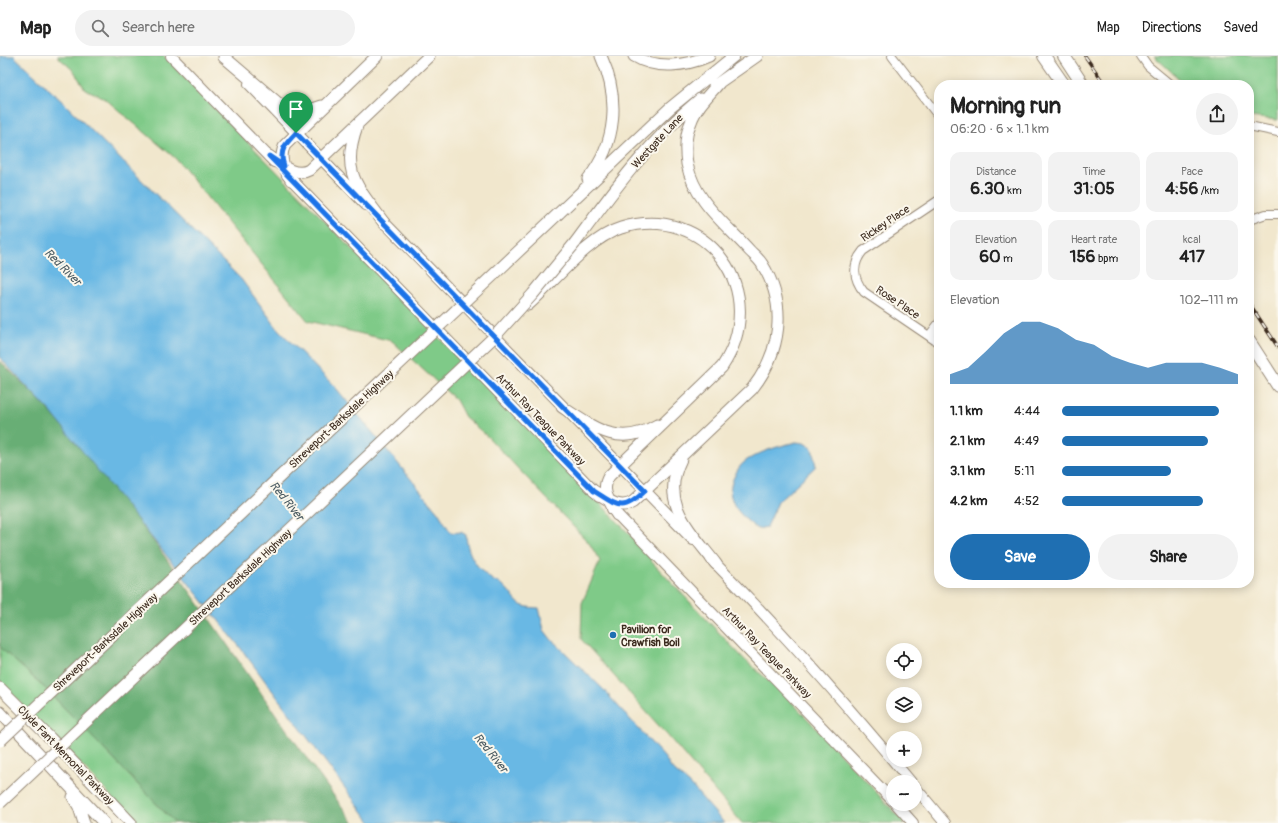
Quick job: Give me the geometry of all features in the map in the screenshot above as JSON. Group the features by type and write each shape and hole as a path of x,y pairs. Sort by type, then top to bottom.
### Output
{"main road":[{"path":"291,180 284,166 282,156 283,148 296,133 377,56"},
{"path":"269,156 294,172 304,173 322,159 429,56"},
{"path":"563,209 591,175 602,157 609,141 614,112 612,91 601,56"},
{"path":"634,56 651,63 671,65 684,64 709,56"},
{"name":"Westgate Lane","path":"563,209 670,108 734,56"},
{"name":"Westgate Lane","path":"574,243 659,136 719,83 757,56"},
{"path":"1064,56 1080,80"},
{"path":"223,57 285,109 295,112 307,111 331,100"},
{"path":"1048,57 1061,80"},
{"path":"594,491 609,501 620,505 627,505 633,502 752,389 760,379 772,358 778,330 773,289 762,264 713,214 694,186 686,156 686,139 690,122 697,109 719,83"},
{"path":"358,124 350,150 352,172 360,189 384,223"},
{"name":"Shreveport-Barksdale Highway","path":"0,741 563,209"},
{"path":"495,336 544,291 584,250 596,240 620,228 654,224 668,225 681,229 703,240 724,261 732,273 737,287 740,305 736,339 730,354 722,366 674,411 606,482 605,492 617,515"},
{"name":"Shreveport Barksdale Highway","path":"0,803 495,336 533,294 574,243"},
{"path":"1254,348 1278,386"},
{"path":"562,407 598,430 620,436 647,431 674,411"},
{"path":"684,453 674,478 674,502 683,521 716,564"},
{"name":"Clyde Fant Memorial Parkway","path":"0,688 50,738 130,823"},
{"name":"Clyde Fant Memorial Parkway","path":"0,712 104,823"},
{"path":"55,772 79,807 84,823"}],"street":[{"name":"Arthur Ray Teague Parkway","path":"171,56 886,794"},
{"path":"892,56 934,110"},
{"path":"1141,56 1148,66 1165,80"},
{"name":"Arthur Ray Teague Parkway","path":"223,57 795,647 858,718 905,775"},
{"path":"1254,127 1278,132"},
{"name":"Rickey Place","path":"854,271 856,260 863,251 934,203"},
{"path":"1254,218 1266,214 1278,214"},
{"name":"Rose Place","path":"854,271 857,283 864,292 934,340"},
{"path":"929,336 934,329"},
{"path":"922,795 945,823"},
{"path":"902,811 912,823"}],"green space":[{"path":"57,56 164,56 599,502 652,558 651,561 745,660 787,697 886,803 886,811 894,811 905,823 742,823 668,736 581,639 582,603 600,561 589,543 488,437 465,417 456,400 392,341 308,321 175,158 103,97 85,89 74,71"},
{"path":"1154,56 1278,56 1278,120 1254,118 1254,80 1180,80"},
{"path":"0,361 53,415 94,463 133,513 354,823 175,823 47,690 0,647"},
{"path":"0,647 47,690 175,823 136,823 0,682"}],"water":[{"name":"Red River","path":"0,56 14,56 68,107 241,279 278,329 336,388 438,512 451,533 461,532 466,535 471,555 478,567 488,577 505,587 519,603 526,607 539,608 544,630 551,639 601,687 665,758 671,768 690,784 724,823 371,823 239,646 50,411 0,358"},
{"path":"796,442 804,443 812,448 816,466 778,502 767,527 757,529 744,518 734,505 730,491 735,475 739,468 747,460 760,453"}],"railway":[{"path":"1085,56 1102,80"},
{"path":"1254,311 1278,347"}],"place":[{"name":"Pavilion for Crawfish Boil","path":"613,635"}],"route":[{"path":"296,133 645,491 630,504 620,505 609,501 594,491 269,156 284,166 282,161 283,148 296,133"}]}
